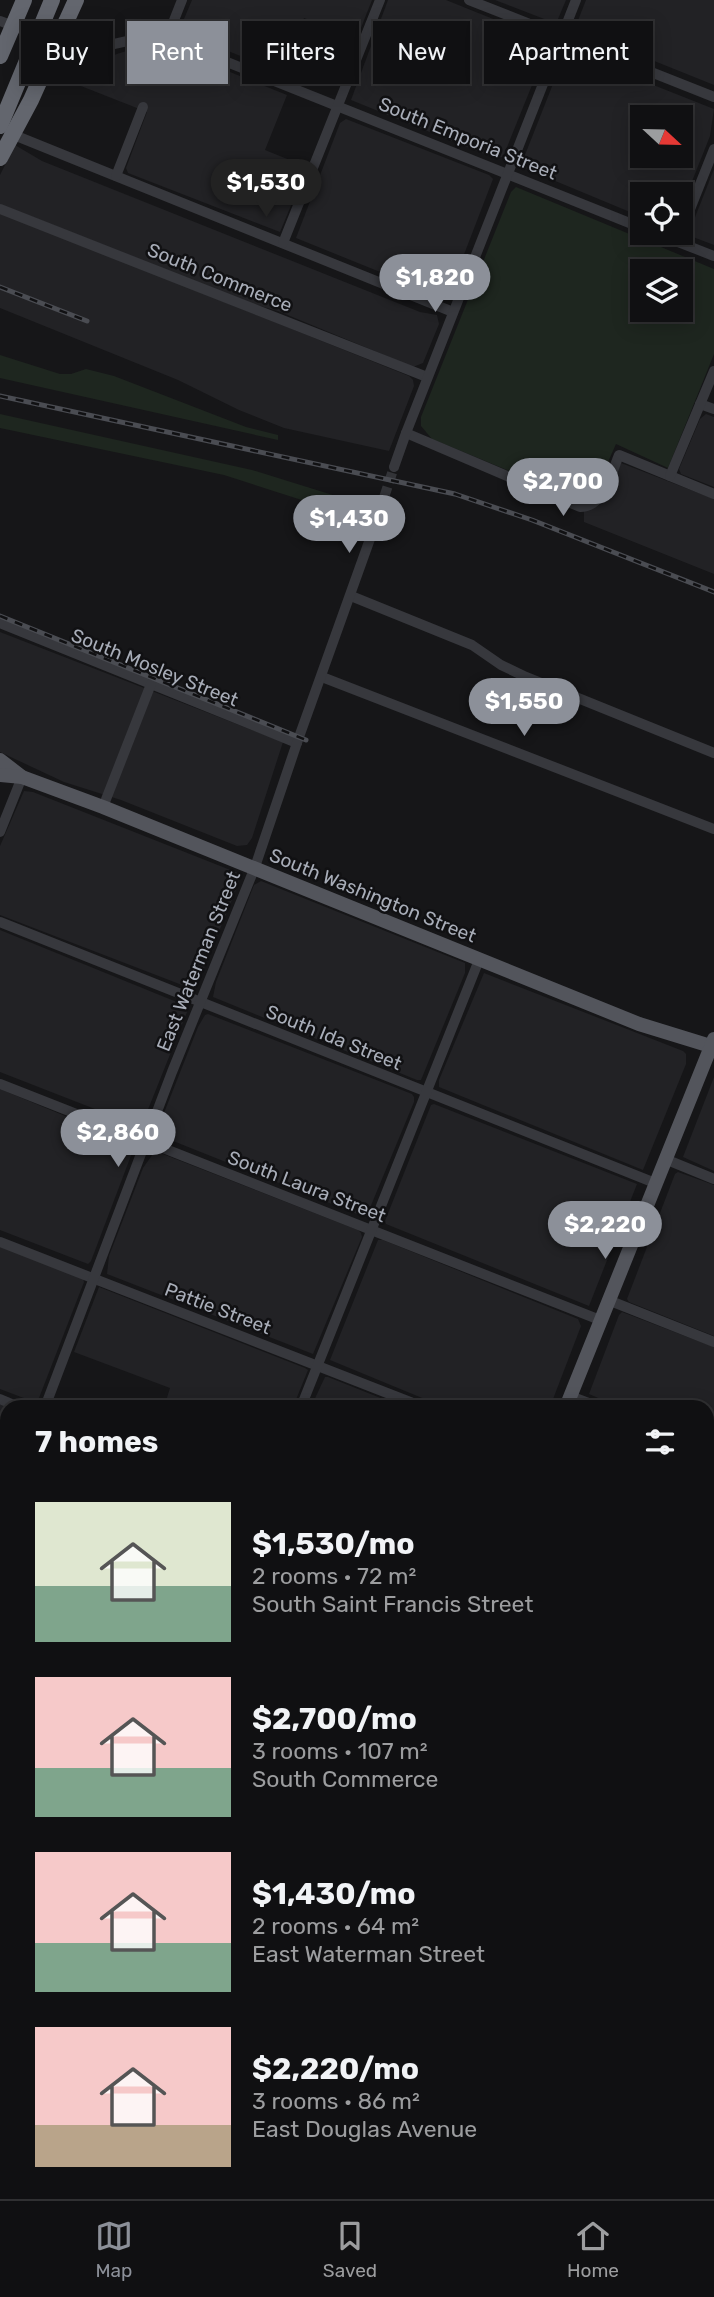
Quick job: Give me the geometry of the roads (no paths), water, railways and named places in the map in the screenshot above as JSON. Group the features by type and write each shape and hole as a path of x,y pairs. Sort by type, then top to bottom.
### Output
{"highway":[{"path":"0,56 23,0"},
{"path":"0,127 52,0"},
{"path":"0,158 31,100 76,0"}],"main road":[{"name":"South Washington Street","path":"0,760 22,777"},
{"name":"South Washington Street","path":"0,775 22,777 103,807 639,1024 713,1044"},
{"path":"568,1400 713,1044"}],"street":[{"path":"174,21 183,0"},
{"path":"283,243 380,0"},
{"path":"469,0 523,21"},
{"path":"568,21 576,0"},
{"name":"South Emporia Street","path":"0,21 50,40 78,47 105,46 127,41"},
{"name":"South Emporia Street","path":"228,62 630,223"},
{"path":"653,73 714,97"},
{"path":"394,467 543,84"},
{"path":"116,176 143,107"},
{"path":"0,127 453,312"},
{"path":"693,202 714,149"},
{"name":"South Commerce","path":"0,209 427,377"},
{"path":"685,245 714,256"},
{"path":"670,476 714,371"},
{"path":"700,404 714,409"},
{"path":"406,433 580,507 590,506 598,500 619,456 714,494"},
{"name":"East Waterman Street","path":"48,1400 255,867 376,524"},
{"path":"351,596 472,645 501,665 526,677 714,753"},
{"name":"South Mosley Street","path":"0,623 297,743"},
{"path":"322,677 714,829"},
{"path":"103,807 151,684"},
{"path":"0,832 22,777"},
{"name":"South Ida Street","path":"0,922 655,1183"},
{"path":"304,1400 479,960"},
{"name":"South Laura Street","path":"0,1084 600,1320"},
{"path":"665,1159 714,1179"},
{"name":"Pattie Street","path":"0,1241 405,1400"},
{"path":"608,1300 714,1342"}],"tunnel":[{"path":"375,525 394,467"}],"railway":[{"path":"0,287 87,321"},
{"path":"0,396 455,494 532,520 714,592"},
{"path":"0,616 306,740"}]}
